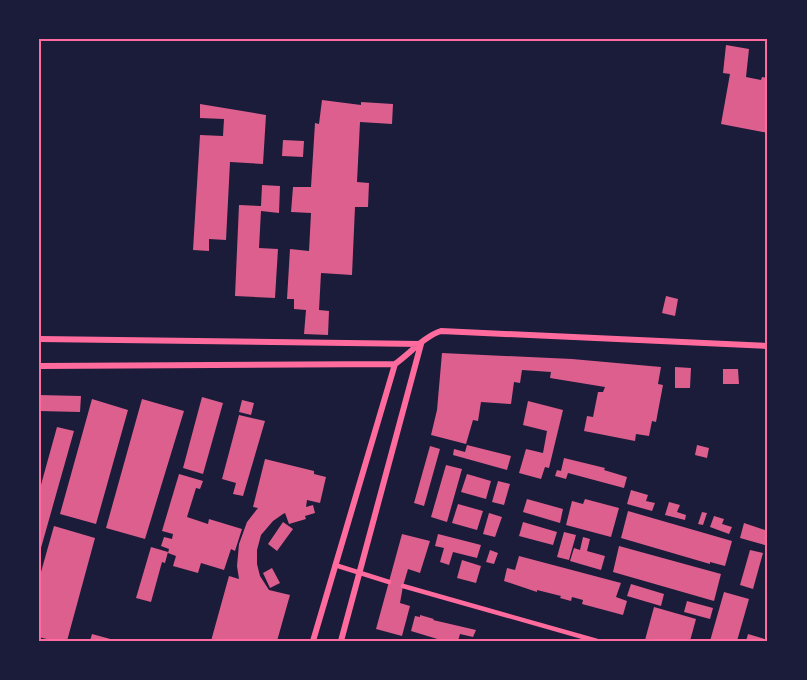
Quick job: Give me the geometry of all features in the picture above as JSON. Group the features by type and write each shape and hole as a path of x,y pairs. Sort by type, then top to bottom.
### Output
{"street":[{"path":"313,641 395,364 430,334 441,331 768,346"},
{"path":"39,339 421,344"},
{"path":"341,641 421,344"},
{"path":"39,366 395,364"}],"lane":[{"path":"335,566 389,582"},
{"path":"403,586 597,641"}],"building":[{"path":"726,45 749,49 746,77 761,80 762,77 768,78 768,133 721,124 730,74 723,73"},
{"path":"322,100 361,105 361,102 393,104 392,124 360,122 357,182 369,183 368,207 355,207 352,275 321,273 319,310 329,311 328,335 304,334 306,310 294,309 294,299 287,299 290,249 309,251 311,213 291,212 293,187 311,187 315,123 319,124"},
{"path":"200,104 266,115 263,164 230,162 226,240 209,239 209,251 193,250 200,135 223,136 224,119 200,118"},
{"path":"283,140 304,141 303,157 282,156"},
{"path":"262,185 280,186 279,213 261,211 259,248 278,249 275,298 235,296 239,205 261,206"},
{"path":"666,296 678,299 675,316 662,313"},
{"path":"442,353 572,359 661,367 658,384 663,385 656,422 652,421 649,436 636,434 635,441 584,431 587,416 593,417 598,392 603,392 605,387 550,378 551,372 522,370 520,383 514,382 511,404 481,402 478,421 473,420 466,444 431,435 437,410"},
{"path":"675,367 691,368 690,388 675,388"},
{"path":"723,369 738,369 739,384 723,384"},
{"path":"39,395 81,396 80,412 39,411"},
{"path":"202,397 223,403 203,474 183,468"},
{"path":"92,399 128,410 96,524 60,514"},
{"path":"142,399 184,411 145,539 106,528"},
{"path":"242,400 254,403 251,415 239,412"},
{"path":"528,401 563,410 549,468 545,467 541,479 519,473 526,449 543,453 547,431 523,425"},
{"path":"239,415 265,421 243,496 233,494 236,483 222,479"},
{"path":"57,427 74,431 39,555 39,492"},
{"path":"467,445 511,456 507,470 453,455 454,449 465,452"},
{"path":"697,445 709,448 707,458 695,455"},
{"path":"430,446 440,449 424,506 414,503"},
{"path":"564,458 605,468 604,470 627,477 624,488 568,473 566,479 555,476 557,470 561,471"},
{"path":"265,459 314,471 314,474 326,477 320,503 307,500 306,507 313,505 315,513 305,516 306,519 289,524 285,513 273,521 261,535 257,550 260,576 269,590 290,595 277,641 211,641 229,576 239,579 237,566 239,544 247,522 258,508 253,507"},
{"path":"446,465 462,469 447,522 431,517"},
{"path":"179,474 203,481 200,489 196,488 187,517 208,524 209,519 242,529 235,551 231,549 224,570 201,563 198,573 173,566 176,556 168,553 169,549 161,546 164,537 172,539 173,534 162,531"},
{"path":"467,474 491,481 486,499 461,492"},
{"path":"498,481 510,484 504,505 492,502"},
{"path":"631,490 648,495 646,501 655,503 652,511 627,504"},
{"path":"527,499 563,509 560,523 523,512"},
{"path":"585,499 619,508 611,537 566,525 572,501 583,504"},
{"path":"669,502 680,505 677,512 686,515 685,520 665,515"},
{"path":"458,504 483,511 477,530 452,523"},
{"path":"628,511 732,541 725,566 710,562 710,564 621,538"},
{"path":"702,512 707,513 703,525 698,524"},
{"path":"489,513 502,517 495,537 483,534"},
{"path":"714,516 724,519 722,524 732,527 729,534 710,527"},
{"path":"283,522 293,529 277,551 268,544"},
{"path":"523,522 557,532 553,545 519,536"},
{"path":"744,523 768,531 768,546 740,538"},
{"path":"54,526 95,538 67,641 54,641 39,637 39,579"},
{"path":"564,532 576,535 569,560 557,557"},
{"path":"402,534 430,541 420,573 408,569 400,603 410,606 402,636 376,629"},
{"path":"438,534 481,545 477,558 453,552 449,565 440,562 444,548 435,546"},
{"path":"583,537 590,539 587,551 605,556 601,570 570,561 574,548 580,550"},
{"path":"619,546 721,574 714,601 613,572"},
{"path":"151,547 168,552 165,563 162,562 151,602 136,598"},
{"path":"490,550 498,553 494,564 486,562"},
{"path":"750,550 763,553 753,589 740,585"},
{"path":"519,556 621,583 616,597 627,601 623,615 582,604 583,600 572,597 571,601 560,598 561,596 537,590 537,592 504,581 507,568 515,570"},
{"path":"462,560 481,566 476,583 457,578"},
{"path":"272,568 280,583 270,588 263,573"},
{"path":"631,584 664,594 661,606 627,596"},
{"path":"724,592 749,599 737,641 710,641"},
{"path":"687,601 713,608 710,619 684,612"},
{"path":"654,607 696,619 690,641 645,640"},
{"path":"420,615 476,630 473,637 460,634 458,641 444,641 411,631 415,616 420,617"},
{"path":"92,634 114,640 114,641 90,641"},
{"path":"748,634 768,640 768,641 746,641"}]}
